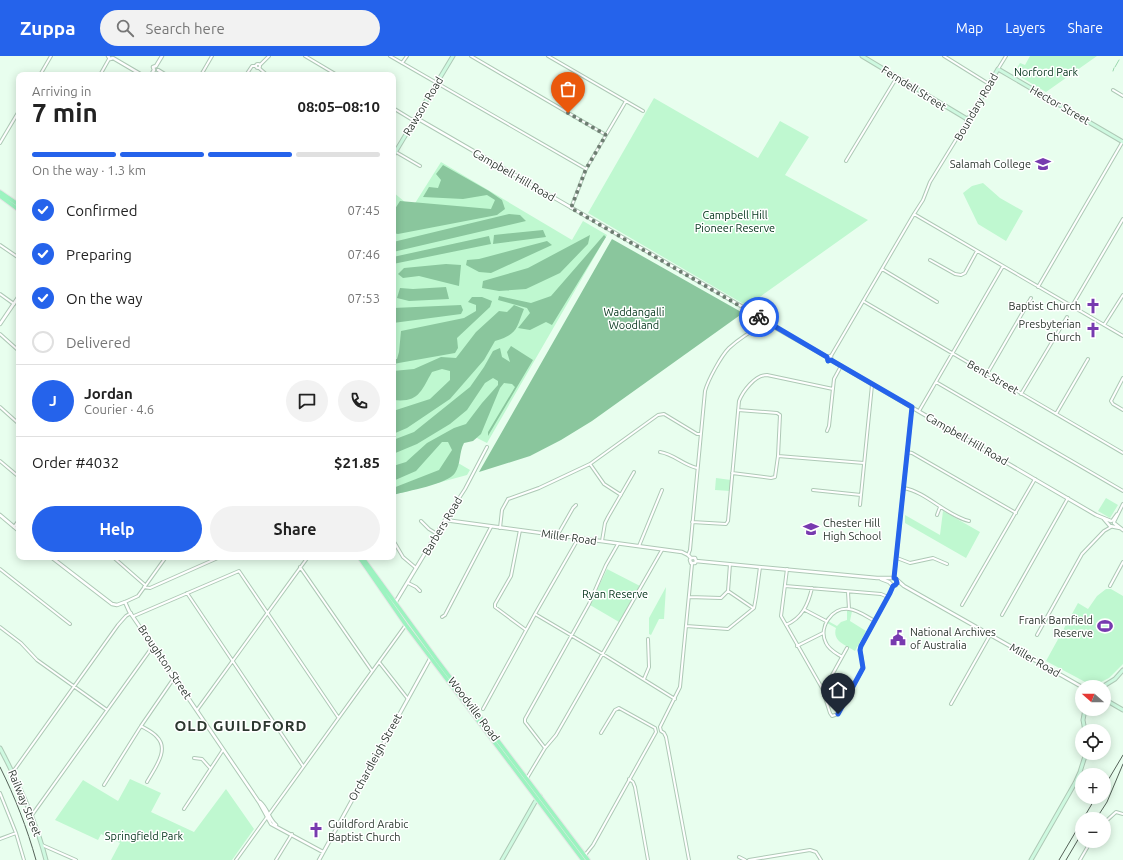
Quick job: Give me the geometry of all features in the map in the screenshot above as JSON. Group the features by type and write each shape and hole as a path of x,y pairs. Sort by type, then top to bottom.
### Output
{"main road":[{"name":"Rawson Road","path":"396,152 453,56"},
{"name":"Ferndell Street","path":"862,56 967,119"},
{"name":"Boundary Road","path":"967,119 971,116 998,69"},
{"name":"Hector Street","path":"998,69 1123,142"},
{"path":"0,192 16,203"},
{"path":"0,196 16,208"},
{"name":"Woodville Road","path":"361,560 406,625 432,656 526,779 538,798"},
{"name":"Woodville Road","path":"364,560 432,656 583,858 588,860"},
{"path":"1111,681 1123,670"},
{"path":"1111,703 1123,710"},
{"name":"Railway Street","path":"0,748 13,771 32,815 46,860"},
{"path":"1031,860 1075,783 1084,760"},
{"path":"502,860 538,798"}],"street":[{"path":"42,72 51,56"},
{"path":"158,70 154,70 153,67 156,66 162,56"},
{"path":"203,72 212,56"},
{"path":"259,68 269,56"},
{"path":"305,56 332,72"},
{"path":"390,56 586,169"},
{"path":"402,63 407,56"},
{"path":"471,56 606,135"},
{"path":"548,56 643,111"},
{"path":"944,56 990,84"},
{"name":"Boundary Road","path":"998,69 1006,56"},
{"path":"102,72 109,57 114,57 137,72"},
{"path":"248,72 252,66 256,66 258,64 260,65"},
{"path":"156,66 161,72"},
{"path":"256,66 264,72"},
{"path":"846,162 897,77"},
{"path":"1113,90 1123,96"},
{"path":"571,208 586,169 626,101"},
{"path":"396,110 411,119 416,119"},
{"path":"0,143 16,116"},
{"name":"Campbell Hill Road","path":"416,119 757,317 831,358 841,366 1122,529"},
{"name":"Boundary Road","path":"831,358 923,200 930,182 965,125 967,119"},
{"path":"1038,286 1123,142"},
{"path":"396,152 420,166"},
{"path":"914,214 1123,336"},
{"path":"1072,306 1123,219"},
{"path":"0,245 16,256"},
{"path":"930,260 955,274 961,275 965,272 978,251"},
{"path":"919,411 1004,266"},
{"path":"882,269 937,302"},
{"path":"0,294 14,304"},
{"path":"1104,325 1123,295"},
{"path":"987,374 1031,298"},
{"path":"0,324 16,301"},
{"name":"Bent Street","path":"863,301 1123,453"},
{"path":"755,329 759,323 757,317"},
{"name":"Campbell Hill Road","path":"757,317 773,326"},
{"path":"1021,394 1067,317"},
{"path":"766,323 755,329 728,349 706,386 700,434 690,550 688,555 696,561 877,578 891,580 895,584"},
{"path":"0,334 16,347"},
{"path":"1056,414 1088,359"},
{"path":"827,431 829,426 834,378 841,366"},
{"path":"692,522 726,524 728,521 739,401 748,386 762,375 767,374 833,389"},
{"path":"1123,378 1112,397 1112,402 1123,410"},
{"path":"936,382 1123,491"},
{"path":"860,505 872,384"},
{"path":"0,407 16,421"},
{"path":"891,580 897,558 912,407"},
{"path":"732,473 771,478 775,477 778,456 780,415 776,413 738,410"},
{"path":"500,528 503,507 510,498 539,488 590,464 661,414 664,414 697,434 700,434"},
{"name":"Barbers Road","path":"395,603 465,489 488,447"},
{"path":"660,452 667,453 688,466 698,468"},
{"path":"907,452 912,453 1016,513"},
{"path":"778,456 864,463"},
{"path":"0,461 16,474"},
{"path":"590,464 604,484 622,495"},
{"path":"602,542 605,523 634,472"},
{"path":"962,605 1035,479"},
{"path":"904,488 910,489 940,507 969,521"},
{"path":"639,546 662,490"},
{"path":"813,490 861,495"},
{"path":"1002,615 1068,498"},
{"path":"1037,635 1082,554 1112,523 1123,504"},
{"path":"557,536 576,505"},
{"path":"937,515 940,507"},
{"path":"0,515 14,527 16,524"},
{"name":"Miller Road","path":"445,520 682,552 688,555"},
{"path":"421,521 428,529 437,534"},
{"path":"442,617 445,615 491,527"},
{"path":"520,530 511,576 495,604 495,608 526,630"},
{"path":"483,709 578,539"},
{"path":"545,748 525,722 525,719 589,604 606,565 618,544"},
{"path":"396,545 403,557 417,568"},
{"path":"526,779 529,777 545,748 556,735 662,550"},
{"path":"655,728 660,726 680,688 692,564 690,561 691,558"},
{"path":"897,558 910,563 933,558 947,564"},
{"path":"55,560 112,604 117,605 138,596 164,560"},
{"path":"116,560 145,586 150,588 213,560"},
{"path":"197,710 306,560"},
{"path":"692,564 696,561"},
{"path":"1110,586 1123,562"},
{"path":"689,597 721,598 728,591 730,564"},
{"path":"300,567 372,671"},
{"path":"686,626 728,629 754,608 760,567"},
{"path":"0,569 70,624"},
{"path":"787,570 780,612 781,616 822,688 830,713 834,716 838,714 862,672 863,666 860,648 895,584"},
{"path":"134,616 239,571 338,717"},
{"path":"891,580 895,584"},
{"path":"408,583 420,591"},
{"name":"Miller Road","path":"895,584 904,586 1075,683"},
{"path":"785,586 881,594 888,597"},
{"path":"786,625 794,621 805,610 812,588"},
{"path":"728,591 754,608"},
{"path":"848,592 849,609"},
{"path":"187,594 303,766"},
{"name":"Broughton Street","path":"125,602 130,612 268,815 271,824 323,852"},
{"path":"842,656 828,647 824,639 823,633 826,621 837,611 849,609 857,611 875,621"},
{"path":"805,610 826,621"},
{"path":"13,771 118,625 130,612"},
{"path":"535,614 675,699"},
{"path":"236,860 406,625"},
{"path":"0,627 27,648 34,656 107,710"},
{"path":"797,646 823,633"},
{"path":"951,704 990,635"},
{"path":"644,680 649,667 648,639"},
{"path":"32,815 153,646"},
{"path":"822,688 826,686 847,648"},
{"name":"Orchardleigh Street","path":"319,860 432,656"},
{"path":"378,662 408,699"},
{"path":"104,785 141,726 175,677"},
{"path":"583,858 593,845 656,732 655,728 617,707 601,733"},
{"path":"141,726 157,736 163,749 160,758 147,782"},
{"path":"660,726 661,731 666,737 689,860"},
{"path":"656,732 660,733 661,731"},
{"path":"184,809 224,750"},
{"path":"194,758 202,759 210,769"},
{"path":"629,779 633,782 635,787 648,860"},
{"path":"0,793 16,833 24,860"},
{"path":"1111,817 1116,812 1123,814"},
{"path":"0,839 16,833"},
{"path":"276,860 292,834"},
{"path":"42,845 76,860"},
{"path":"1080,860 1087,848"},
{"path":"749,860 810,850 816,852 821,860"},
{"path":"739,858 746,860"}],"green space":[{"name":"Norford Park","path":"1030,56 1097,56 1046,92 1014,73 1020,63 1025,65"},
{"name":"Campbell Hill Pioneer Reserve","path":"654,98 758,158 780,121 809,137 785,175 868,220 747,306 588,213"},
{"path":"441,162 572,240 583,221 607,235 487,443 477,438 457,442 448,457 470,470 467,475 396,494 396,195 412,208"},
{"path":"443,165 502,200 505,209 497,215 396,234 396,207 400,201 491,209 495,200 487,195 463,199 423,197 429,187 438,188 441,180 436,174"},
{"path":"983,183 1000,198 1023,211 1006,241 978,224 963,193 972,186"},
{"path":"509,214 520,215 526,221 396,251 396,241"},
{"path":"543,230 546,237 493,244 494,235"},
{"path":"590,235 588,244 560,273 526,289 499,291 482,288 483,281 528,268"},
{"path":"604,235 606,237 552,325 546,322 530,330 518,328 530,313 527,308 498,300 499,296 531,303 551,296"},
{"path":"489,236 491,244 396,263 396,256"},
{"name":"Waddangalli Woodland","path":"612,239 743,313 592,421 561,440 530,456 479,472"},
{"path":"547,241 552,245 491,273 479,272 466,265 467,260 479,259"},
{"path":"446,264 461,265 459,286 419,276 403,278 398,274 404,268"},
{"path":"446,287 449,299 409,301 397,298 400,288 413,289"},
{"path":"472,297 482,297 492,301 490,307 457,338 458,348 455,353 396,363 399,352 401,331 464,318 476,311 476,305 468,302"},
{"path":"461,305 463,310 461,314 396,323 396,308"},
{"path":"514,305 524,309 515,330 508,336 495,341 484,360 450,399 407,428 396,433 396,410 430,399 450,380 450,371 442,369 432,372 422,390 418,394 409,400 396,400 396,371 414,369 441,357 456,358 476,332 499,311 507,312"},
{"path":"511,346 533,360 488,436 488,432 515,387 512,384 504,383 500,388 481,434 473,441 464,443 457,469 451,477 436,484 396,494 396,487 439,470 452,450 448,442 442,442 416,471 396,480 396,465 406,462 427,443 454,428 466,424 498,385 498,381 493,378 485,383 467,410 450,424 417,444 396,453 396,439 414,432 470,387 493,351 500,348 502,357 510,362 507,352"},
{"path":"716,478 731,480 730,491 715,490"},
{"path":"1106,498 1118,505 1110,518 1098,511"},
{"path":"943,511 980,532 966,558 905,523 905,515 940,535"},
{"name":"Ryan Reserve","path":"607,569 640,586 619,622 590,605"},
{"path":"666,587 664,619 659,619 651,635 649,634 649,618"},
{"path":"1106,589 1111,589 1123,596 1123,664 1105,680 1082,680 1046,661 1078,603 1088,609 1097,596"},
{"path":"847,611 852,611 850,621 866,631 855,651 840,642 836,636 836,628 827,623 828,621 837,626 841,622 847,620"},
{"name":"Springfield Park","path":"130,779 161,793 151,812 194,832 226,789 254,829 232,860 111,860 120,843 101,834 98,840 55,820 83,780 118,801"}],"waterway":[{"path":"1115,67 1119,60"}],"railway":[{"path":"1111,775 1123,755"},
{"path":"1101,812 1107,802 1123,764"},
{"path":"0,767 11,790 29,836 36,860"},
{"path":"1087,812 1092,804"},
{"path":"1059,860 1075,833"},
{"path":"1066,860 1075,845"}],"way so far":[{"path":"568,113 606,135 586,169 571,208 759,317"}],"place":[{"name":"Salamah College","path":"1043,164"},
{"name":"Baptist Church","path":"1093,306"},
{"name":"Presbyterian Church","path":"1093,330"},
{"name":"Chester Hill High School","path":"811,529"},
{"name":"Frank Bamfield Reserve","path":"1105,626"},
{"name":"National Archives of Australia","path":"898,638"},
{"name":"Guildford Arabic Baptist Church","path":"316,830"}],"district":[{"name":"OLD GUILDFORD","path":"241,725"}],"route":[{"path":"759,317 827,357 828,361 831,360 912,407 894,578 896,579 897,584 893,586 861,646 860,650 863,666 862,672 838,714"}]}
